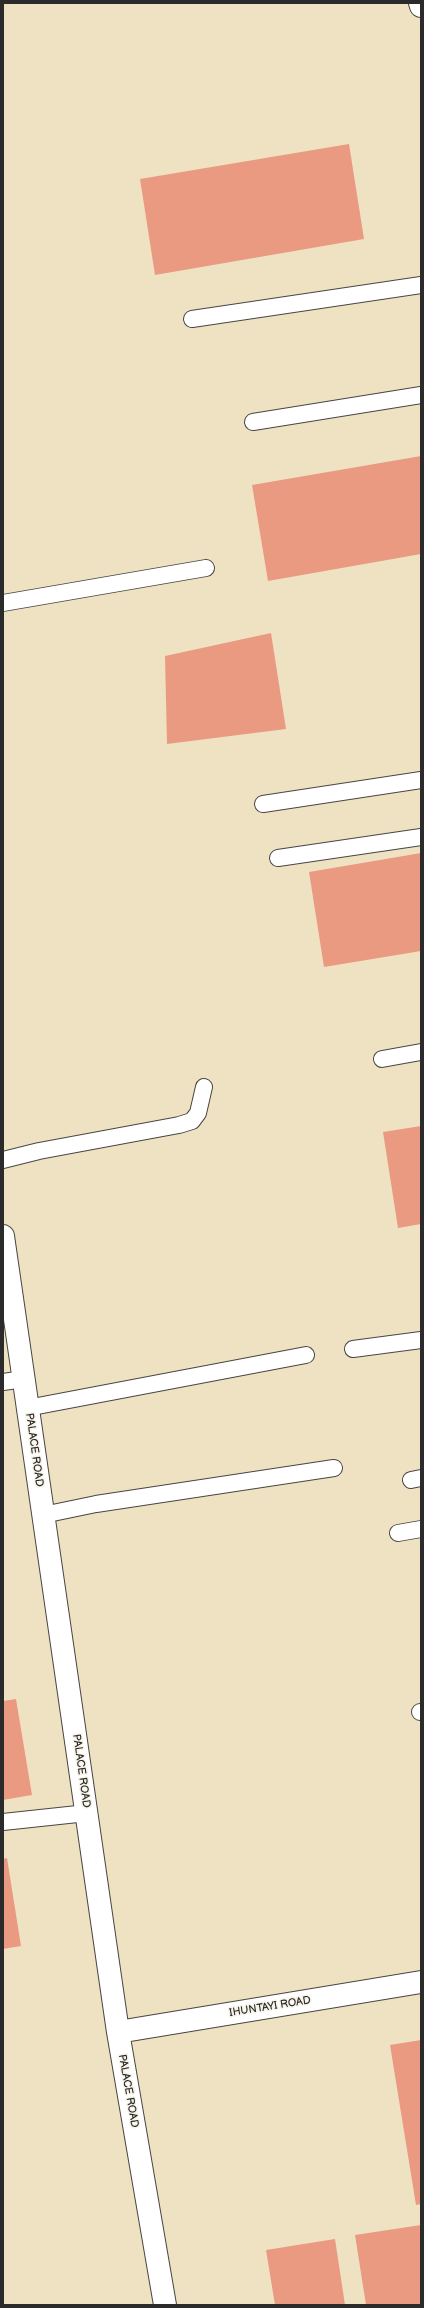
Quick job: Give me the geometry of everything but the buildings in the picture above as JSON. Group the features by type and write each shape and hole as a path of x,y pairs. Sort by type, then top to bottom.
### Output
{"street":[{"name":"PALACE ROAD","path":"3,1236 13,1380 28,1408 118,2032 165,2305"},
{"name":"IHUNTAYI ROAD","path":"118,2032 421,1982"}],"lane":[{"path":"192,319 421,285"},
{"path":"253,422 421,395"},
{"path":"3,603 206,568"},
{"path":"263,804 421,780"},
{"path":"278,858 421,838"},
{"path":"382,1059 421,1052"},
{"path":"3,1160 39,1151 179,1125 192,1121 198,1113 204,1087"},
{"path":"354,1350 421,1340"},
{"path":"28,1408 306,1355"},
{"path":"43,1515 96,1504 334,1468"},
{"path":"398,1533 421,1529"},
{"path":"3,1822 87,1812"}]}
